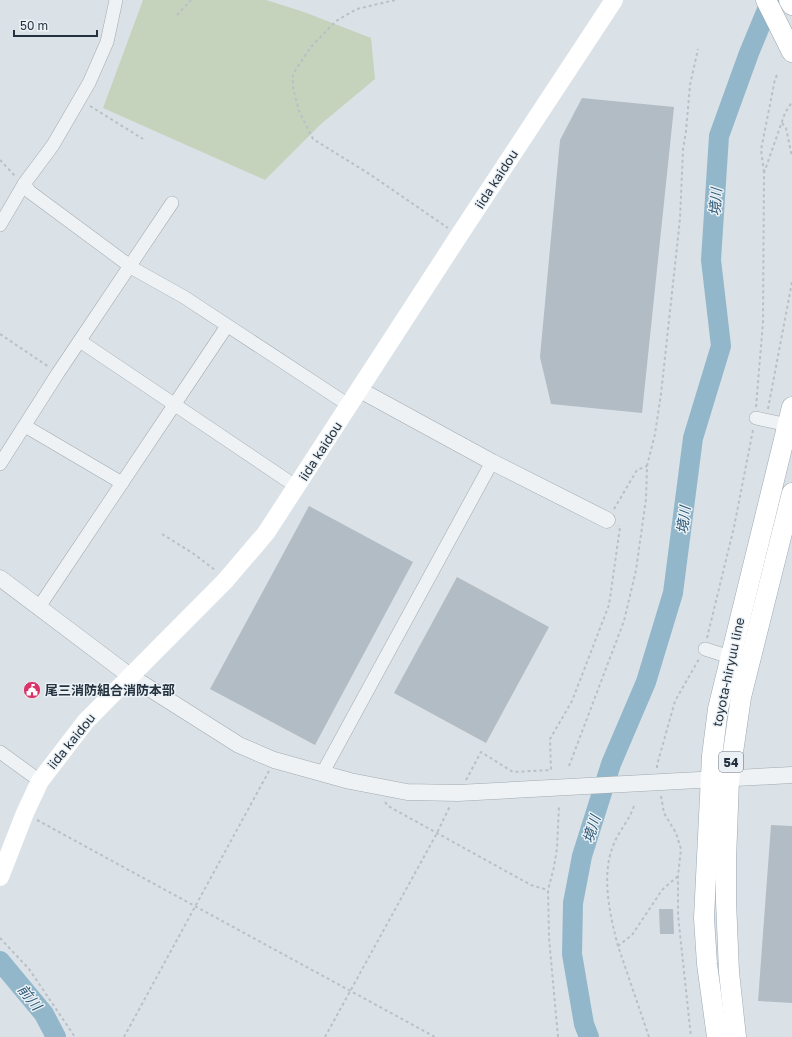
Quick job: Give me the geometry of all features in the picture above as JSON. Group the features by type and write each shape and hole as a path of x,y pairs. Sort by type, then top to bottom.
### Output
{"main road":[{"path":"766,0 790,48"},
{"path":"789,0 792,5"},
{"name":"iida kaidou","path":"0,877 24,813 40,781 86,721 225,581 266,533 612,1"},
{"name":"toyota-hiryuu line","path":"736,1037 729,972 726,860 720,780 712,756 718,709 790,416"},
{"name":"toyota-hiryuu line","path":"717,1037 707,964 704,918 720,780 792,493"}],"street":[{"path":"0,225 24,184 53,145 80,99 107,42 116,0"},
{"path":"24,184 30,192 130,265 350,406"},
{"path":"0,464 58,373 172,203"},
{"path":"40,607 227,326"},
{"path":"80,341 297,487"},
{"path":"360,390 492,462 607,520"},
{"path":"760,419 790,416"},
{"path":"25,426 122,483"},
{"path":"322,774 492,462"},
{"path":"2,584 40,607 130,676 240,745 274,760 322,774 407,792 458,793 792,776"},
{"path":"705,649 730,657"},
{"path":"2,758 40,781"}],"path":[{"path":"177,15 190,0"},
{"path":"395,0 357,9 336,21 312,47 294,71 292,81 296,98 303,121 313,139 371,175 459,235"},
{"path":"569,766 624,621 631,595 646,499 647,466 655,434 661,394 680,219 683,149 690,85 698,49"},
{"path":"760,419 763,322 764,173 761,150 777,75"},
{"path":"80,99 144,139"},
{"path":"764,173 782,122 792,102"},
{"path":"782,122 786,128 792,157"},
{"path":"0,160 24,184"},
{"path":"657,768 675,701 705,649 792,282"},
{"path":"0,334 58,373"},
{"path":"325,1037 437,833 450,805 482,752 513,772 551,770 550,739 572,701 609,605 620,527 607,520 637,470 647,466"},
{"path":"162,534 194,554 225,581"},
{"path":"124,1037 267,776 274,760"},
{"path":"661,795 664,813 676,833 681,848 678,876 678,915 691,1037"},
{"path":"385,801 388,806 531,885 548,890"},
{"path":"558,1037 549,938 548,890 557,848 559,806"},
{"path":"634,806 631,816 614,844 608,878 609,904 618,946 649,1037"},
{"path":"24,813 435,1037"},
{"path":"618,946 632,935 662,890 678,876"},
{"path":"0,938 29,969 75,1037"}],"green space":[{"path":"143,0 266,0 304,12 371,38 375,79 321,124 265,180 103,108"}],"building":[{"path":"582,98 674,107 642,413 551,404 540,357 560,140"},
{"path":"309,506 413,562 315,745 210,689"},
{"path":"457,577 549,627 486,743 394,693"},
{"path":"771,825 792,826 792,1003 758,1001"},
{"path":"659,909 673,909 674,934 660,934"}],"waterway":[{"name":"境川","path":"589,1037 584,1024 572,954 573,903 582,856 611,764 646,682 673,593 693,438 721,346 711,260 719,136 749,53 771,0"},
{"name":"前川","path":"0,961 44,1014 56,1037"}],"place":[{"name":"尾三消防組合消防本部","path":"32,690"}]}
